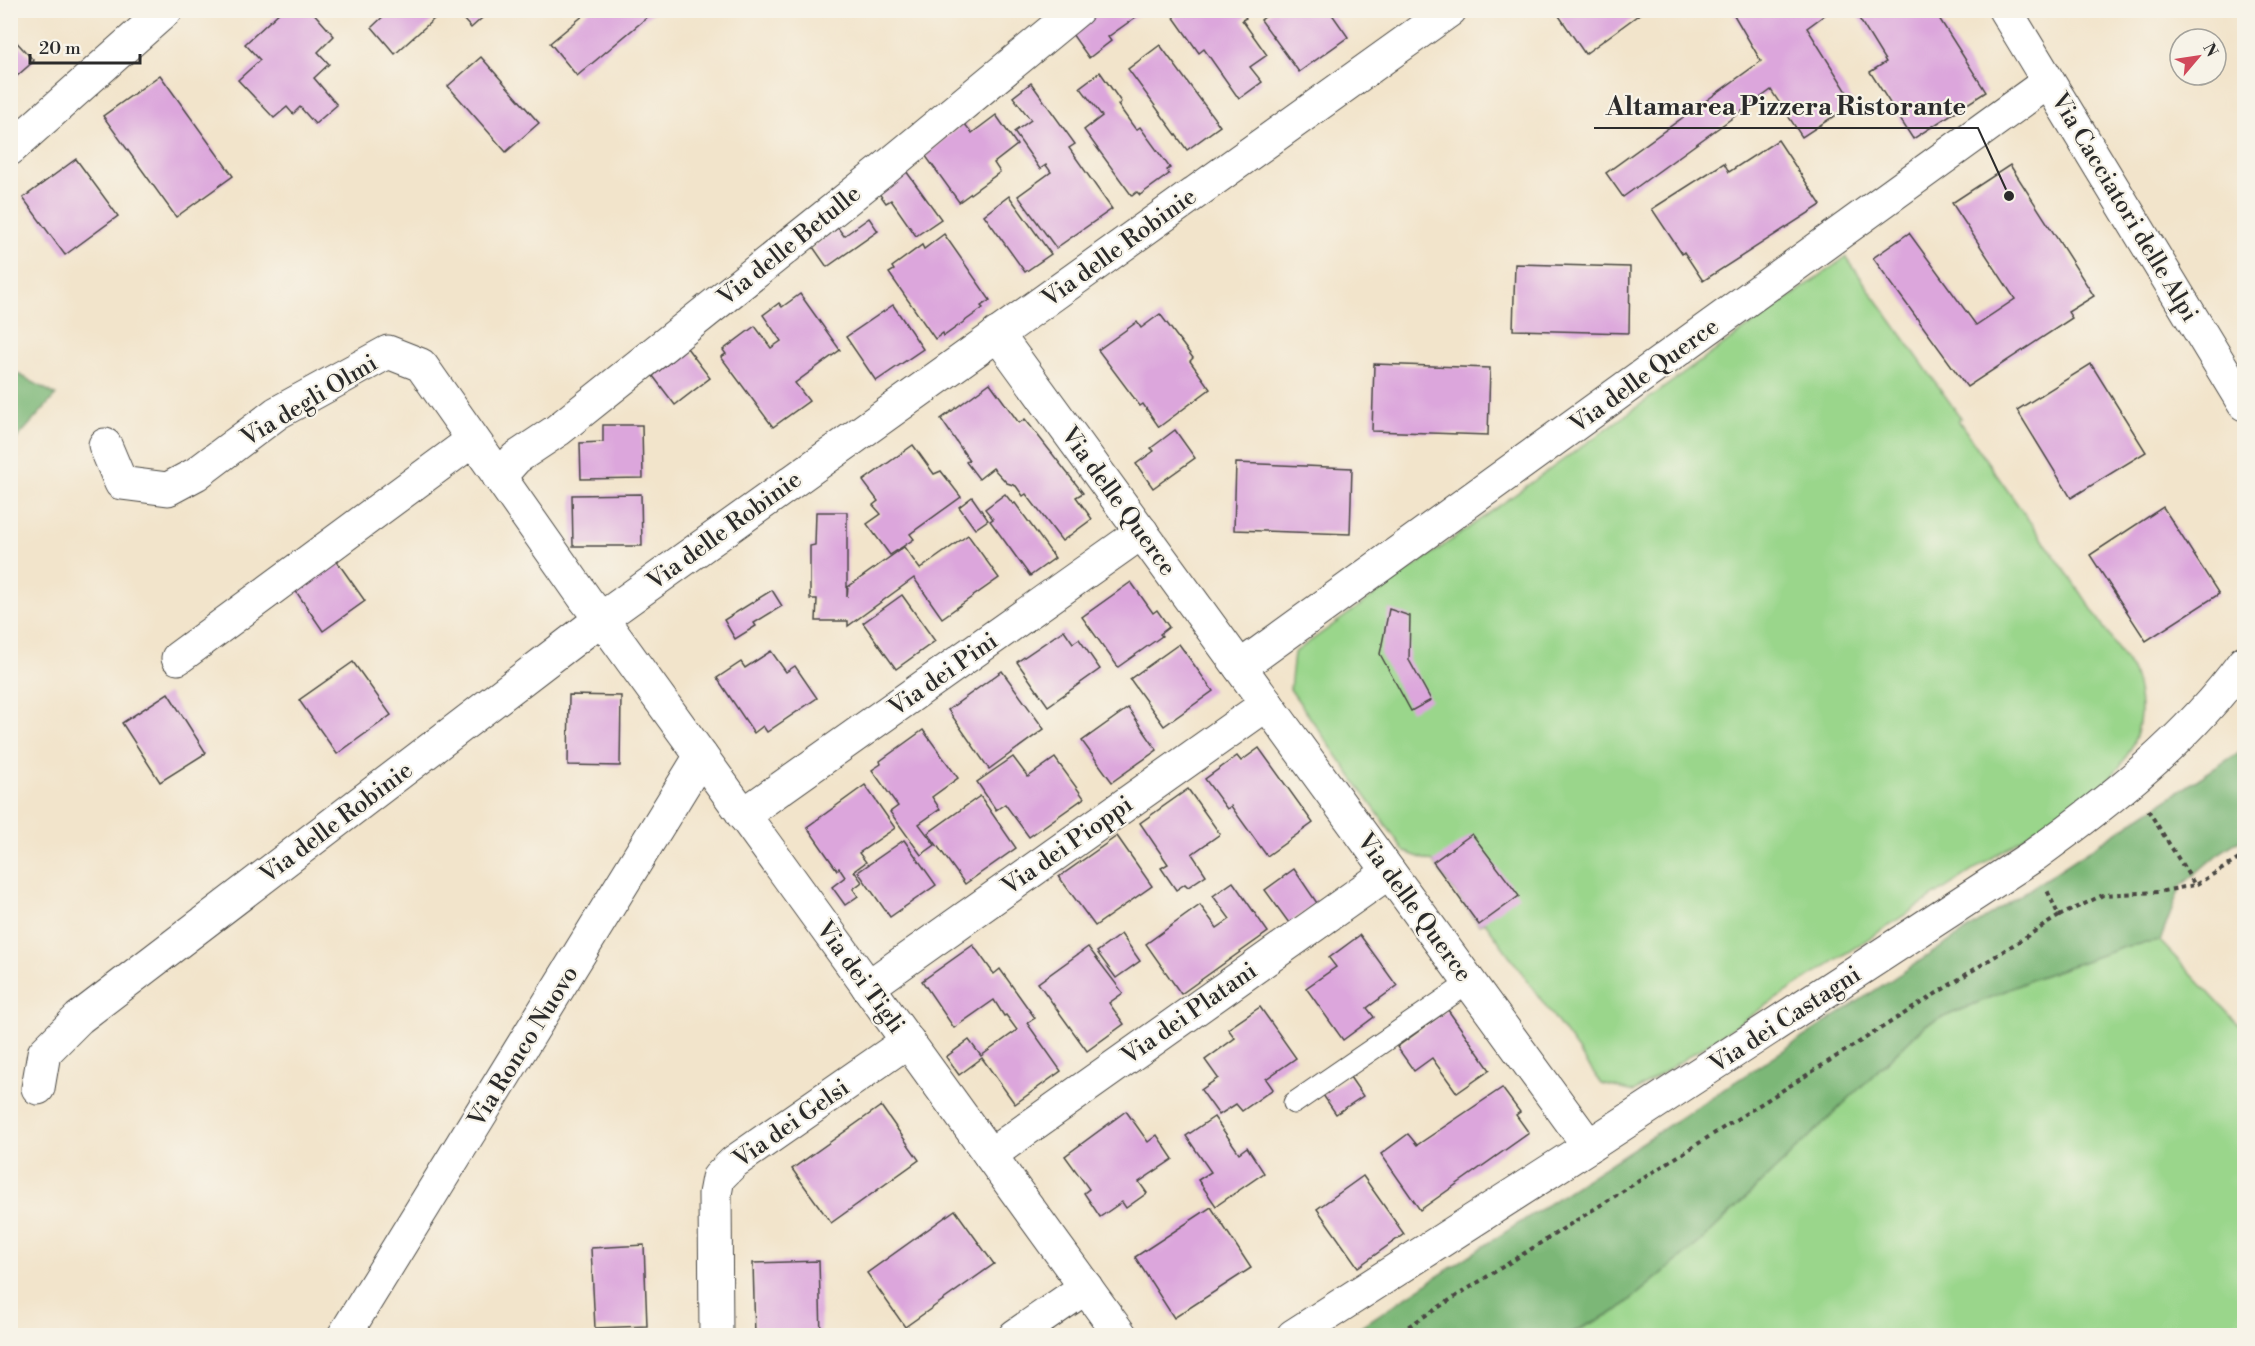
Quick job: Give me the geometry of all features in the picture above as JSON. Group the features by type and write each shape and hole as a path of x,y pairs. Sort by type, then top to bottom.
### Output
{"street":[{"path":"10,149 166,10"},
{"name":"Via delle Betulle","path":"499,477 516,458 558,430 873,178 1077,10"},
{"name":"Via delle Robinie","path":"38,1088 44,1053 79,1018 601,619 1450,10"},
{"name":"Via Cacciatori delle Alpi","path":"2005,10 2244,404"},
{"name":"Via delle Querce","path":"1240,667 2048,82"},
{"name":"Via delle Querce","path":"997,334 1589,1146"},
{"name":"Via degli Olmi","path":"105,445 121,483 168,489 196,474 277,413 388,351 421,365 601,619"},
{"path":"178,658 473,440"},
{"name":"Via dei Pini","path":"743,815 1142,532"},
{"name":"Via dei Tigli","path":"601,619 1120,1335"},
{"name":"Via dei Castagni","path":"1293,1335 1589,1146 2033,856 2085,819 2129,783 2215,699 2244,662"},
{"name":"Via dei Pioppi","path":"868,987 1267,704"},
{"name":"Via Ronco Nuovo","path":"344,1335 701,756"},
{"name":"Via dei Platani","path":"990,1155 1389,872"},
{"name":"Via dei Gelsi","path":"716,1335 715,1194 718,1178 734,1162 908,1041"},
{"path":"1015,1335 1086,1287"}],"lane":[{"path":"1294,1103 1470,982"}],"path":[{"path":"2129,783 2195,885"},
{"path":"2033,856 2059,916"},
{"path":"1393,1335 2059,916 2103,895 2158,892 2195,885 2244,856"}],"green space":[{"path":"1846,257 1961,418 1958,420 2077,587 2129,665 2134,675 2140,707 2136,736 2123,762 2102,786 1634,1092 1602,1084 1485,922 1479,925 1433,862 1405,852 1290,689 1294,653"},
{"path":"11,370 56,395 11,445"},
{"path":"2244,749 2244,837 2218,854 2181,886 2160,941 2127,946 2033,979 1925,1025 1700,1242 1618,1310 1567,1335 1348,1335"},
{"path":"2160,941 2244,1030 2244,1335 1567,1336 1618,1310 1700,1242 1925,1025 2033,979 2127,946"}],"building":[{"path":"282,10 311,10 334,36 318,52 329,64 314,78 337,105 315,124 300,107 293,114 287,107 274,118 238,80 260,60 245,44"},
{"path":"390,10 444,10 395,54 372,27"},
{"path":"455,10 491,10 471,28"},
{"path":"590,10 656,10 577,76 550,43"},
{"path":"1102,10 1143,12 1108,37 1111,41 1089,58 1072,34"},
{"path":"1172,10 1241,10 1246,18 1242,20 1267,55 1250,67 1262,82 1239,99 1204,49 1199,53 1170,12"},
{"path":"1274,10 1329,10 1348,37 1299,72 1261,20"},
{"path":"1555,10 1645,10 1585,54"},
{"path":"1731,10 1824,10 1826,14 1807,28 1854,103 1802,137 1771,90 1623,197 1606,173 1761,61"},
{"path":"1868,10 1934,10 1986,92 1913,139 1870,72 1886,62 1858,17"},
{"path":"10,35 34,61 10,82"},
{"path":"1160,45 1220,126 1187,150 1128,69"},
{"path":"481,57 539,123 506,152 448,86"},
{"path":"1100,72 1121,102 1118,105 1136,130 1140,127 1170,168 1167,170 1169,174 1140,195 1137,192 1132,196 1084,130 1102,116 1080,87"},
{"path":"160,75 233,176 176,217 103,116"},
{"path":"1031,83 1075,144 1069,148 1112,209 1056,248 1018,196 1051,172 1046,165 1040,169 1014,132 1031,120 1013,97"},
{"path":"996,115 1017,145 994,163 1000,172 959,202 925,155 964,123 972,133"},
{"path":"1778,140 1821,205 1703,281 1652,209 1724,163 1729,172"},
{"path":"76,159 118,216 65,255 23,198"},
{"path":"2010,165 2094,296 2068,312 2072,318 1967,387 1873,258 1909,233 1976,325 2015,299 1952,203"},
{"path":"906,171 941,219 916,236 891,200 886,203 878,192"},
{"path":"1009,196 1051,254 1025,272 984,215"},
{"path":"869,218 878,231 827,267 813,247 838,228 844,236"},
{"path":"944,234 990,300 981,306 983,308 944,336 943,333 935,339 889,273 894,270 892,267 922,245 924,249"},
{"path":"1515,264 1630,267 1629,333 1513,330"},
{"path":"800,294 840,350 795,383 809,401 773,427 721,357 726,354 723,350 755,326 771,348 781,341 763,315 779,303 782,307"},
{"path":"893,305 923,349 876,381 846,337"},
{"path":"1160,314 1193,358 1190,361 1210,389 1159,427 1143,404 1140,406 1098,350 1137,322 1141,328"},
{"path":"687,348 710,378 675,405 653,376"},
{"path":"1374,364 1490,368 1488,435 1372,431"},
{"path":"2091,364 2146,452 2071,498 2017,410"},
{"path":"990,383 1019,423 1025,419 1083,493 1076,497 1092,519 1062,541 1026,494 1023,496 1016,486 1007,483 993,468 979,479 966,462 969,460 941,419"},
{"path":"603,425 642,425 643,478 581,479 580,443 603,442"},
{"path":"1175,430 1195,458 1153,488 1136,464 1154,451 1151,448"},
{"path":"913,445 934,474 941,471 961,497 910,534 914,539 890,555 867,524 881,514 873,505 878,501 863,481"},
{"path":"1236,463 1352,468 1350,534 1234,530"},
{"path":"641,494 642,546 573,546 572,495"},
{"path":"1005,494 1013,504 1015,503 1055,558 1030,576 990,521 993,519 985,509"},
{"path":"972,497 988,520 975,529 959,507"},
{"path":"2163,507 2219,594 2146,641 2090,555"},
{"path":"816,512 847,512 847,597 848,587 904,547 920,569 968,535 999,578 942,618 914,578 848,626 848,621 816,621 817,599 810,599 810,546 815,545"},
{"path":"336,560 365,601 323,631 295,590"},
{"path":"1131,582 1153,613 1157,610 1169,627 1160,634 1162,636 1118,667 1082,617"},
{"path":"772,590 782,606 754,623 756,626 735,639 724,620"},
{"path":"902,595 935,641 896,669 863,623"},
{"path":"1389,609 1410,616 1409,660 1431,700 1411,711 1380,654"},
{"path":"1064,630 1073,643 1079,639 1100,669 1048,706 1017,662"},
{"path":"1179,644 1213,691 1164,726 1130,679"},
{"path":"771,651 786,672 795,666 817,698 767,732 763,726 754,733 717,678 741,662 745,668"},
{"path":"353,662 391,715 337,754 299,700"},
{"path":"1002,671 1044,729 989,769 948,710"},
{"path":"168,693 206,753 160,782 122,723"},
{"path":"569,695 621,696 620,766 568,765"},
{"path":"1128,708 1157,750 1112,782 1082,741"},
{"path":"923,730 958,778 932,797 940,809 919,824 935,845 921,855 890,812 898,806 872,770 881,764 880,761"},
{"path":"1259,748 1313,823 1267,856 1231,806 1227,809 1205,779 1237,756 1241,761"},
{"path":"1013,757 1028,777 1055,758 1084,798 1029,837 1005,804 996,810 977,782"},
{"path":"865,785 895,828 859,853 866,862 854,871 862,882 853,889 858,896 845,905 832,887 845,877 839,868 837,870 807,827"},
{"path":"1188,789 1220,834 1192,854 1206,875 1188,887 1185,884 1176,890 1161,868 1168,864 1140,823"},
{"path":"980,796 1016,848 965,884 928,833"},
{"path":"1472,834 1519,896 1479,925 1433,862"},
{"path":"1117,836 1152,886 1095,926 1059,877"},
{"path":"904,840 936,885 890,917 858,872"},
{"path":"1294,869 1317,903 1289,923 1265,890"},
{"path":"1233,882 1268,932 1181,994 1146,944 1200,905 1217,928 1230,919 1213,896"},
{"path":"1121,934 1140,961 1116,978 1097,952"},
{"path":"1360,935 1397,986 1367,1008 1374,1017 1343,1040 1306,988 1336,967 1329,958"},
{"path":"973,945 994,974 1000,969 1035,1018 1027,1023 1061,1071 1015,1104 982,1058 959,1075 946,1057 969,1040 981,1056 1017,1030 1006,1015 1004,1016 994,1000 954,1028 922,981"},
{"path":"1088,947 1123,993 1109,1003 1124,1024 1087,1051 1038,983"},
{"path":"1260,1007 1296,1058 1266,1079 1273,1089 1242,1111 1236,1104 1219,1115 1201,1090 1218,1078 1205,1060 1235,1038 1228,1029"},
{"path":"1448,1010 1490,1070 1457,1093 1432,1058 1414,1071 1397,1047"},
{"path":"1350,1077 1363,1096 1336,1114 1323,1095"},
{"path":"1502,1088 1520,1112 1516,1115 1529,1133 1420,1210 1381,1154 1408,1134 1417,1145"},
{"path":"881,1106 919,1160 831,1223 792,1169"},
{"path":"1126,1111 1148,1142 1157,1135 1173,1159 1139,1182 1147,1193 1126,1208 1122,1202 1100,1217 1084,1193 1089,1189 1065,1156"},
{"path":"1214,1117 1239,1153 1247,1147 1264,1173 1216,1206 1198,1180 1211,1172 1186,1136"},
{"path":"1363,1176 1404,1234 1358,1267 1317,1209"},
{"path":"1211,1207 1251,1268 1174,1318 1135,1257"},
{"path":"955,1210 994,1264 905,1327 867,1273"},
{"path":"644,1245 647,1326 595,1328 591,1248"},
{"path":"819,1261 821,1336 755,1336 753,1263"}],"place":[{"name":"Altamarea Pizzera Ristorante","path":"2009,196"}]}
